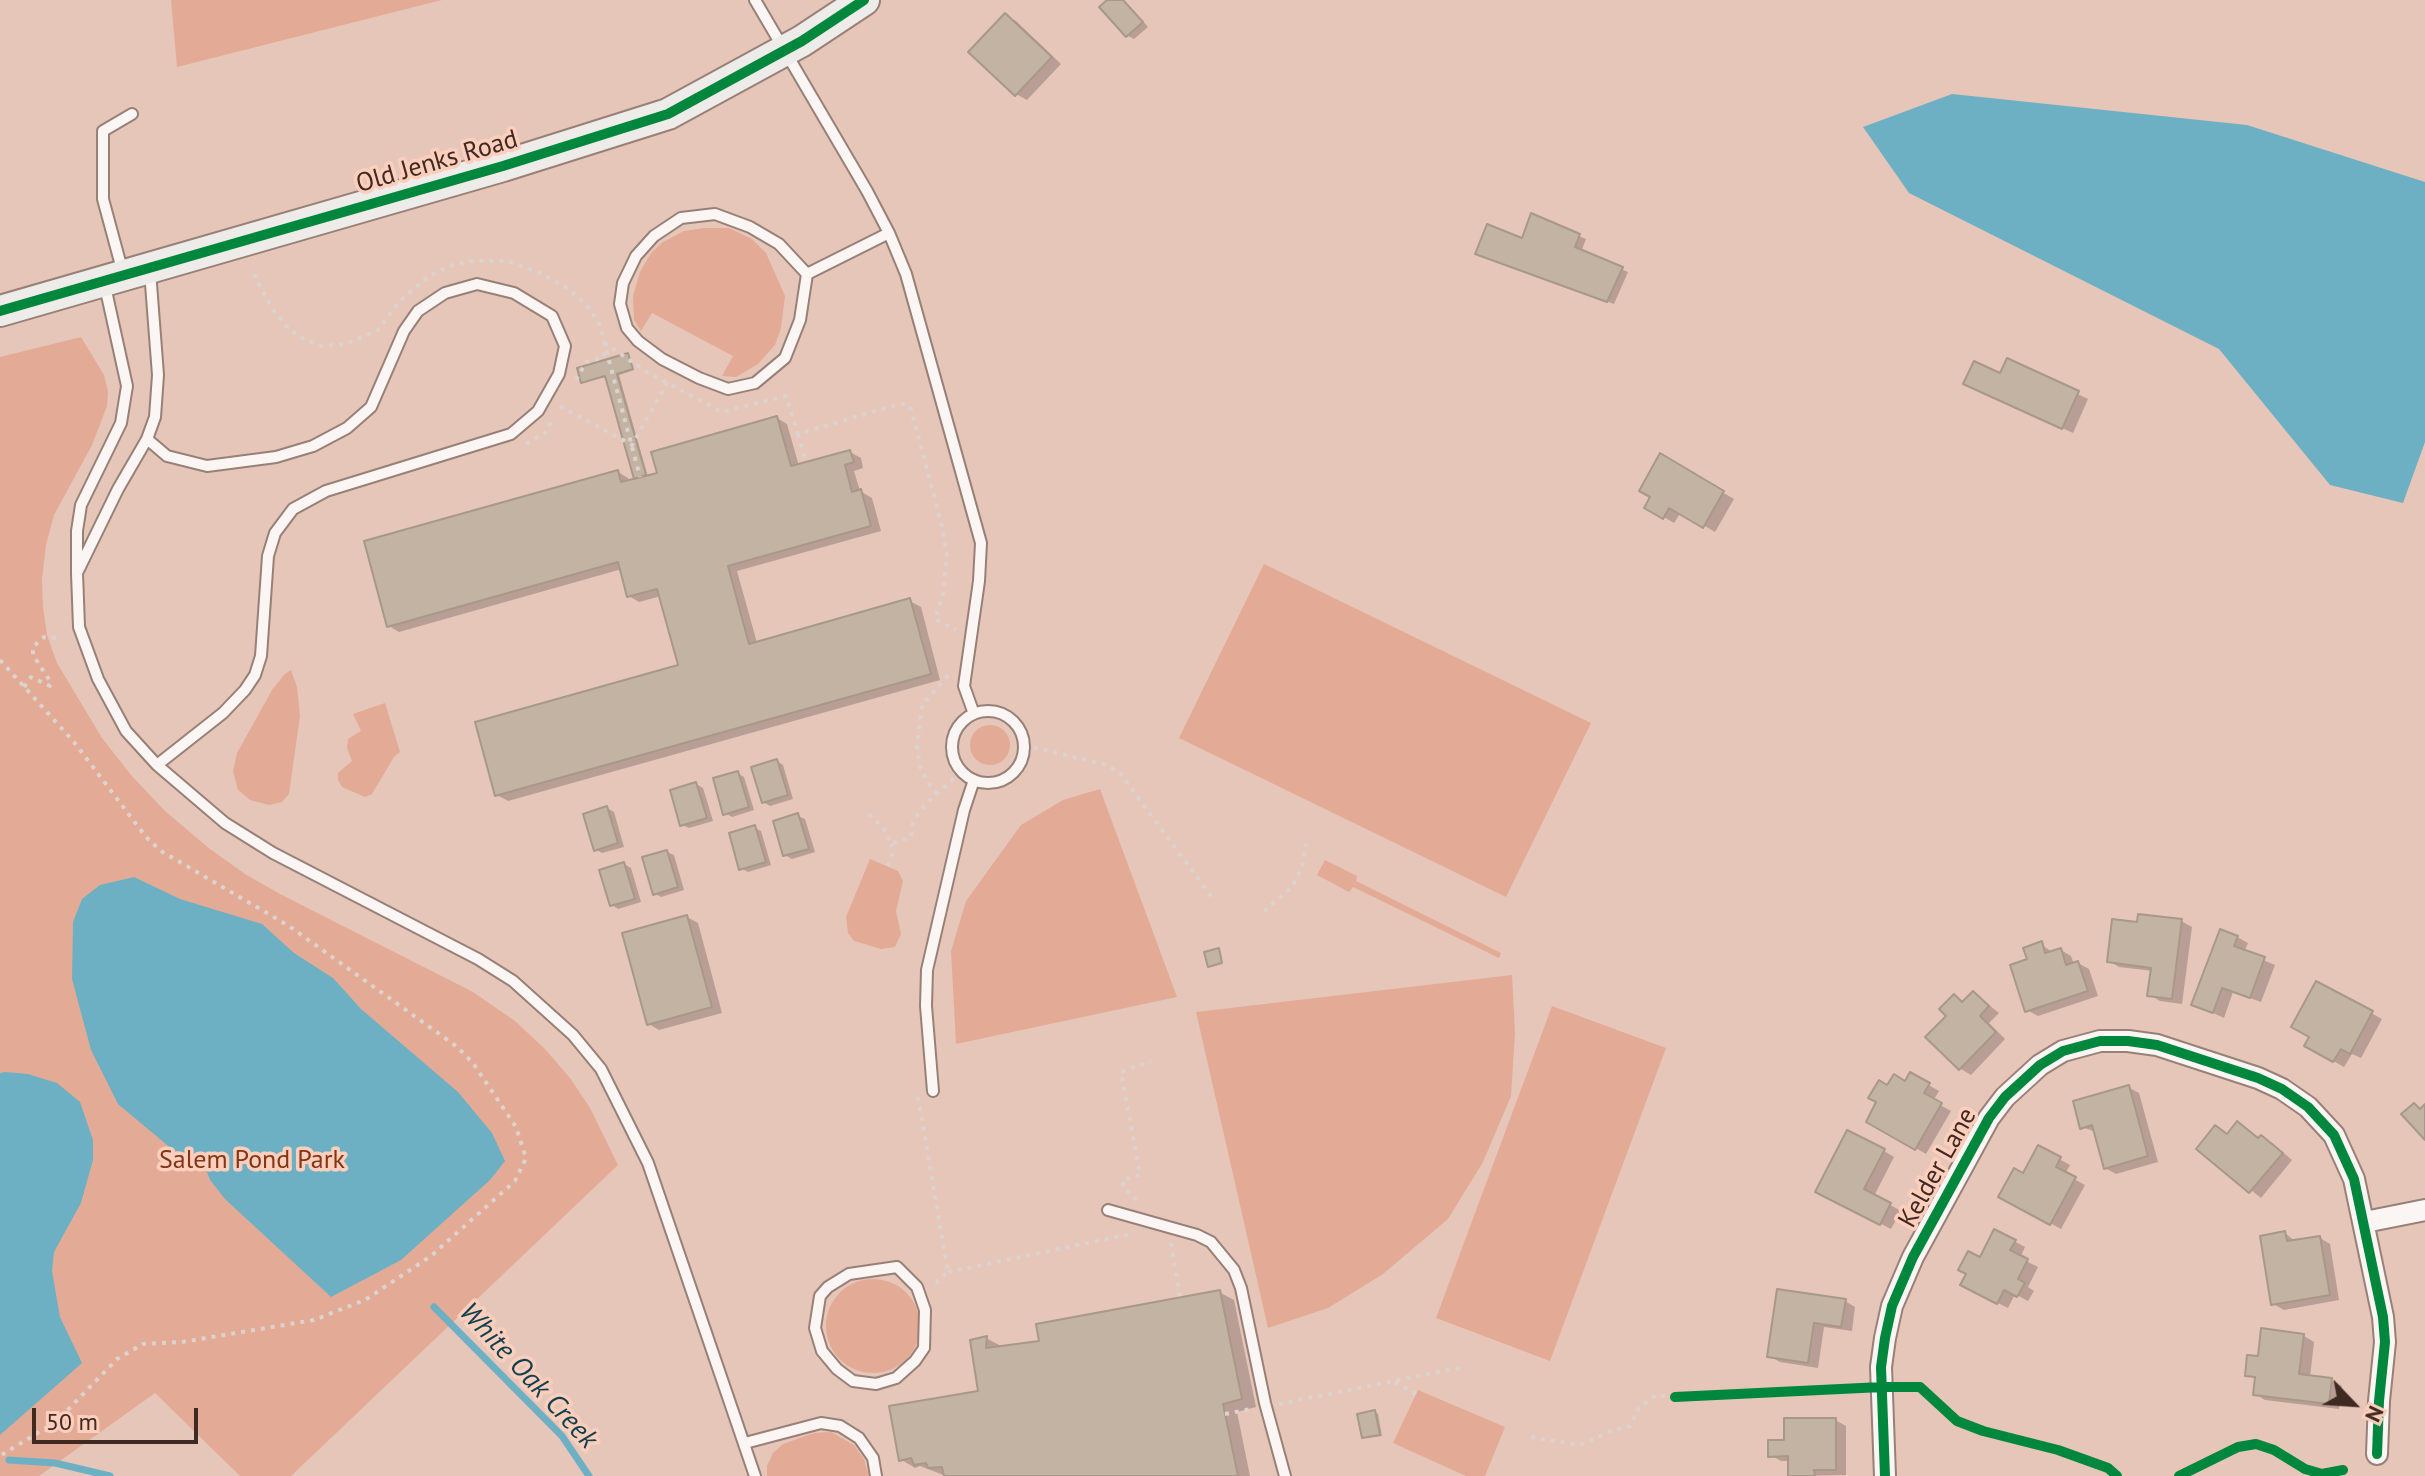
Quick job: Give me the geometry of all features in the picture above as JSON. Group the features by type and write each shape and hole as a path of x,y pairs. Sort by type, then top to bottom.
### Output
{"street":[{"name":"Old Jenks Road","path":"0,311 503,166 668,114 784,51 864,0"},
{"name":"Kelder Lane","path":"1885,1476 1881,1367 1885,1338 1901,1281 1989,1118 2019,1082 2040,1065 2063,1051 2100,1041 2157,1045 2282,1089 2308,1107 2334,1135 2354,1179 2383,1317 2385,1342 2377,1454"},
{"path":"2365,1222 2425,1210"}],"lane":[{"path":"755,0 889,233 911,292 981,543 964,686 974,714"},
{"path":"77,573 118,489 147,439 155,417 158,375 103,199 103,131 132,114"},
{"path":"715,214 750,227 779,244 807,274 800,320 785,358 755,383 728,389 674,366 638,341 627,328 620,304 623,283 636,256 654,236 681,218 715,214"},
{"path":"807,274 889,233"},
{"path":"126,274 127,386 121,423 81,505 77,531 79,627 98,679 126,731 157,765 225,823 273,853 478,959 513,981 573,1035 601,1069 648,1163 755,1476"},
{"path":"147,439 167,456 207,466 276,457 313,446 347,428 371,407 404,331 418,311 445,293 477,284 514,293 552,316 565,346 559,374 538,411 511,434 326,491 293,509 275,533 268,556 261,656 255,675 223,713 157,765"},
{"path":"997,712 1008,717 1016,725 1024,745 1022,759 1008,777 997,782 974,780 962,771 953,753 953,741 964,721 974,714 997,712"},
{"path":"933,1091 926,1006 927,970 964,810 974,780"},
{"path":"1108,1210 1211,1242 1234,1270 1241,1288 1265,1406 1285,1476"},
{"path":"897,1267 917,1287 925,1310 924,1348 896,1378 876,1384 853,1381 837,1369 822,1351 815,1328 820,1296 849,1274 897,1267"},
{"path":"745,1443 821,1423 840,1426 859,1438 873,1458 876,1476"}],"path":[{"path":"573,384 586,362 604,357 606,344 667,383 722,412 786,396 806,462"},
{"path":"609,359 640,477"},
{"path":"632,445 667,383"},
{"path":"567,395 560,406 632,445"},
{"path":"798,434 899,404 906,404 911,409 947,555 943,594 935,619 949,624 958,632"},
{"path":"522,445 545,433 553,420"},
{"path":"24,687 31,677 50,686 50,681 33,655 33,647 44,637 57,638"},
{"path":"0,660 74,742 146,837 161,851 289,926 456,1046 473,1063 516,1127 526,1158 515,1181 431,1256 365,1300 314,1320 182,1342 143,1344 117,1359 57,1421 0,1456"},
{"path":"937,794 920,767 917,746 922,705 949,674 952,660"},
{"path":"1024,745 1103,764 1119,772 1214,900"},
{"path":"891,844 911,837 913,823 920,810 962,771"},
{"path":"869,814 884,829 891,844 893,852 888,866"},
{"path":"1264,911 1292,887 1302,867 1306,844"},
{"path":"1140,1202 1132,1198 1122,1180 1140,1175 1121,1072 1151,1061"},
{"path":"917,1094 948,1272"},
{"path":"1167,1226 1180,1297"},
{"path":"934,1292 938,1280 948,1272 1141,1232"},
{"path":"1225,1414 1463,1367"},
{"path":"1393,1381 1416,1394"},
{"path":"1531,1437 1580,1445 1630,1426 1639,1408 1656,1395 1690,1396"}],"green space":[{"path":"171,0 442,0 177,67"},
{"path":"729,228 752,239 766,253 785,296 781,328 775,345 758,364 736,377 722,376 733,356 652,313 641,331 634,320 633,296 640,272 651,253 663,242 684,231"},
{"name":"Salem Pond Park","path":"81,337 104,375 108,391 107,406 92,445 54,515 46,545 43,607 47,635 57,663 102,738 165,811 245,874 473,992 515,1021 570,1078 590,1108 618,1165 291,1476 240,1476 155,1393 39,1476 0,1476 0,357"},
{"path":"1264,564 1591,723 1506,897 1179,738"},
{"path":"291,670 297,687 300,716 289,794 282,802 269,805 250,800 238,790 233,771 237,753 272,690"},
{"path":"385,703 400,752 372,794 365,797 342,787 338,773 352,761 347,748 348,739 361,731 353,714"},
{"path":"990,725 1004,731 1010,745 1004,759 990,765 976,759 970,745 976,731"},
{"path":"1100,789 1177,997 956,1044 951,951 966,901 1021,825 1063,800"},
{"path":"870,859 898,871 903,881 896,911 901,934 895,947 881,949 854,941 848,933 846,917"},
{"path":"1325,860 1357,876 1356,881 1501,953 1499,958 1353,887 1349,892 1317,875"},
{"path":"1512,975 1515,1033 1511,1096 1483,1162 1448,1219 1383,1274 1328,1308 1268,1328 1196,1012"},
{"path":"1552,1006 1666,1048 1550,1361 1436,1318"},
{"path":"873,1279 891,1283 906,1293 916,1308 920,1326 916,1344 906,1359 891,1369 873,1373 855,1369 840,1359 830,1344 826,1326 830,1308 840,1293 855,1283"},
{"path":"1418,1390 1505,1427 1485,1476 1466,1476 1393,1443"},
{"path":"831,1432 854,1445 864,1459 869,1476 767,1476 767,1466 773,1453 783,1444 814,1433"}],"water":[{"path":"1952,94 2247,125 2425,182 2425,442 2403,503 2330,485 2219,349 1909,193 1863,127"},
{"path":"134,877 180,899 262,924 294,953 333,978 361,1009 458,1092 492,1133 505,1161 490,1180 401,1260 331,1297 225,1199 210,1180 201,1157 173,1150 118,1104 91,1050 72,979 73,922 82,899 100,885"},
{"path":"0,1073 28,1074 57,1083 80,1102 93,1140 93,1160 81,1203 54,1252 52,1271 60,1317 82,1363 0,1435"}],"building":[{"path":"1107,0 1123,0 1143,22 1126,37 1099,7"},
{"path":"1005,13 1052,57 1015,96 968,52"},
{"path":"1531,213 1580,234 1575,247 1623,267 1607,302 1475,254 1487,224 1522,238"},
{"path":"628,353 633,369 617,374 646,475 634,479 605,376 581,383 577,368"},
{"path":"2007,358 2079,391 2062,429 1963,384 1974,361 2000,373"},
{"path":"777,416 791,466 850,450 854,462 845,465 852,492 861,489 871,526 728,566 749,644 910,598 931,674 495,796 475,722 678,665 657,589 627,597 618,562 387,627 364,541 618,470 621,482 657,473 651,452"},
{"path":"1660,453 1724,491 1703,528 1669,508 1663,519 1644,508 1650,497 1639,491"},
{"path":"777,759 788,795 762,803 751,767"},
{"path":"738,771 749,807 723,815 713,778"},
{"path":"696,782 707,818 680,826 670,790"},
{"path":"607,806 618,843 594,851 583,814"},
{"path":"798,813 809,849 783,856 773,821"},
{"path":"755,825 766,862 739,870 729,833"},
{"path":"667,850 678,887 653,895 642,857"},
{"path":"624,862 635,899 610,906 599,870"},
{"path":"2138,914 2182,919 2172,999 2147,996 2151,968 2107,962 2112,919 2137,922"},
{"path":"687,915 712,1007 647,1025 622,933"},
{"path":"2220,929 2238,936 2234,946 2265,957 2250,998 2222,988 2213,1013 2191,1005"},
{"path":"2042,941 2045,953 2061,948 2066,965 2078,961 2088,991 2025,1012 2010,965 2027,959 2023,948"},
{"path":"1219,948 1222,963 1208,967 1204,952"},
{"path":"2316,981 2373,1011 2350,1054 2341,1049 2333,1062 2304,1046 2309,1037 2291,1027"},
{"path":"1973,991 1989,1006 1980,1016 1996,1032 1959,1070 1925,1037 1946,1016 1939,1009 1954,994 1962,1002"},
{"path":"1910,1072 1930,1083 1924,1093 1942,1103 1915,1150 1866,1122 1876,1102 1868,1098 1879,1080 1887,1085 1894,1074 1905,1081"},
{"path":"2129,1085 2148,1156 2104,1169 2092,1125 2080,1129 2073,1101"},
{"path":"2414,1103 2420,1109 2425,1104 2425,1140 2401,1114"},
{"path":"2237,1121 2283,1153 2249,1193 2196,1149 2215,1125 2227,1134"},
{"path":"1847,1130 1885,1149 1864,1189 1891,1203 1880,1225 1815,1192"},
{"path":"2038,1145 2061,1157 2056,1167 2076,1177 2050,1225 1998,1197 2014,1168 2023,1173"},
{"path":"1994,1229 2016,1240 2010,1250 2028,1259 2018,1279 2025,1283 2017,1297 2004,1290 1997,1304 1960,1285 1966,1274 1958,1270 1968,1251 1980,1257"},
{"path":"2285,1231 2287,1241 2320,1236 2330,1295 2271,1305 2260,1236"},
{"path":"1777,1289 1846,1299 1841,1327 1814,1323 1808,1363 1767,1357"},
{"path":"1220,1290 1242,1399 1223,1404 1238,1476 944,1476 942,1467 928,1468 926,1463 914,1465 911,1458 899,1461 889,1406 978,1391 970,1340 987,1336 986,1348 1039,1341 1036,1324"},
{"path":"2261,1328 2304,1334 2299,1374 2332,1378 2329,1404 2253,1395 2255,1377 2245,1376 2247,1355 2258,1356"},
{"path":"1375,1410 1380,1435 1362,1438 1357,1414"},
{"path":"1784,1418 1836,1418 1836,1470 1814,1470 1815,1476 1788,1476 1788,1456 1768,1457 1768,1440 1784,1440"}],"waterway":[{"name":"White Oak Creek","path":"434,1307 562,1436 589,1476"},
{"path":"9,1460 55,1463 110,1476"}],"cycle path":[{"path":"0,311 503,166 668,114 802,41 864,0"},
{"path":"1885,1476 1881,1367 1892,1306 1913,1257 1989,1118 2005,1097 2040,1065 2063,1051 2100,1041 2157,1045 2258,1078 2282,1089 2308,1107 2334,1135 2354,1179 2383,1317 2385,1342 2377,1454"},
{"path":"1675,1397 1920,1387 1957,1421 1983,1431 2058,1450 2108,1468 2117,1476"},
{"path":"2179,1476 2238,1447 2256,1444 2274,1450 2305,1469 2322,1474 2343,1470"}]}
